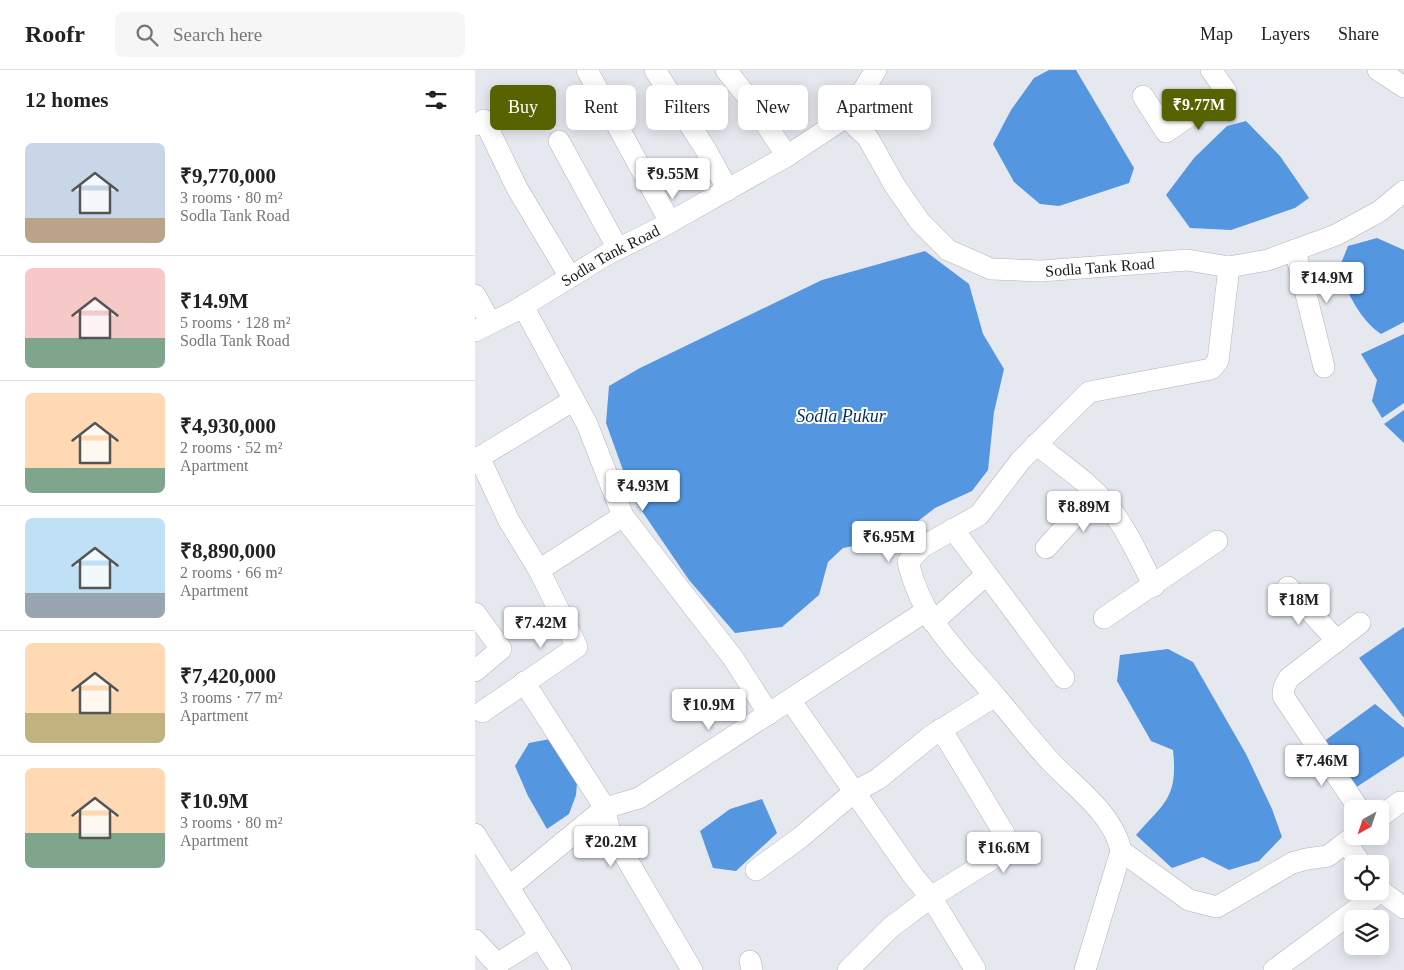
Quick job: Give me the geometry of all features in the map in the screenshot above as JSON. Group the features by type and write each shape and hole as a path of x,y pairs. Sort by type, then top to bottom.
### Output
{"street":[{"path":"587,70 671,222"},
{"path":"655,70 706,150 728,190"},
{"path":"726,70 749,99 787,156"},
{"name":"Sodla Tank Road","path":"866,85 876,70"},
{"path":"1143,96 1166,132 1226,91 1211,70"},
{"path":"475,125 484,120 517,188 570,277"},
{"name":"Sodla Tank Road","path":"483,327 523,306 619,249 728,190 787,156 826,130"},
{"name":"Sodla Tank Road","path":"860,130 868,138 895,186 920,222 948,250 991,269 1041,270 1187,260 1229,267 1268,260 1336,235 1380,210 1404,191"},
{"path":"559,142 619,249"},
{"path":"1295,250 1324,367"},
{"path":"1085,970 1121,852 1118,836 1112,827 1050,761 938,631 914,587 907,562 922,547 979,515 1021,460 1089,392 1211,369 1215,366 1218,362 1229,267"},
{"path":"475,295 483,327"},
{"path":"523,306 587,424 623,516 733,658 769,714"},
{"path":"482,712 577,647 539,570 509,521 477,459 574,400"},
{"path":"1037,444 1095,493 1109,508 1124,529 1154,586"},
{"path":"1046,548 1095,493"},
{"path":"539,570 623,516"},
{"path":"953,529 1064,678"},
{"path":"1104,618 1154,586 1217,541"},
{"path":"509,887 605,808 639,798 791,700 930,616 987,575"},
{"path":"1288,587 1337,641"},
{"path":"475,613 501,649 475,671"},
{"path":"1353,800 1283,696 1284,687 1289,678 1360,623"},
{"path":"524,682 605,808 609,829 692,970"},
{"path":"756,870 801,837 854,792 878,779 941,729 995,696"},
{"path":"791,700 854,792 931,897 975,969"},
{"path":"861,966 890,928 931,897 1002,853 1007,844 1004,833 941,729"},
{"path":"1389,810 1400,802 1404,802"},
{"path":"475,834 561,970"},
{"path":"1121,852 1189,900 1217,907 1292,863 1307,858 1328,856 1344,844"},
{"path":"1389,897 1404,908"},
{"path":"1274,970 1369,900"},
{"path":"475,940 497,964 540,937"}],"water":[{"path":"1049,70 1076,70 1134,168 1129,183 1059,206 1040,204 1014,182 993,144 1011,110 1034,78"},
{"path":"1246,121 1280,156 1309,198 1295,208 1231,230 1190,228 1166,195 1194,158 1227,126"},
{"path":"1377,238 1404,250 1404,322 1381,334 1361,314 1338,271 1348,246"},
{"name":"Sodla Pukur","path":"925,251 969,284 983,334 1004,369 994,412 988,470 972,491 935,508 896,538 843,548 828,562 819,595 782,627 735,633 689,580 633,498 606,423 609,386 640,368 822,280"},
{"path":"1404,334 1404,403 1382,418 1372,401 1377,380 1361,354"},
{"path":"1404,410 1404,443 1384,424"},
{"path":"1404,627 1404,718 1359,658"},
{"path":"1168,649 1193,662 1246,754 1272,809 1282,837 1259,861 1229,870 1203,857 1172,868 1136,835 1162,806 1171,789 1174,766 1173,750 1151,741 1117,681 1120,655"},
{"path":"1375,704 1404,728 1404,756 1355,788 1323,742"},
{"path":"550,739 577,783 576,795 569,814 547,829 528,796 515,766 529,743"},
{"path":"762,799 777,833 736,871 713,868 700,831 730,809"}]}
